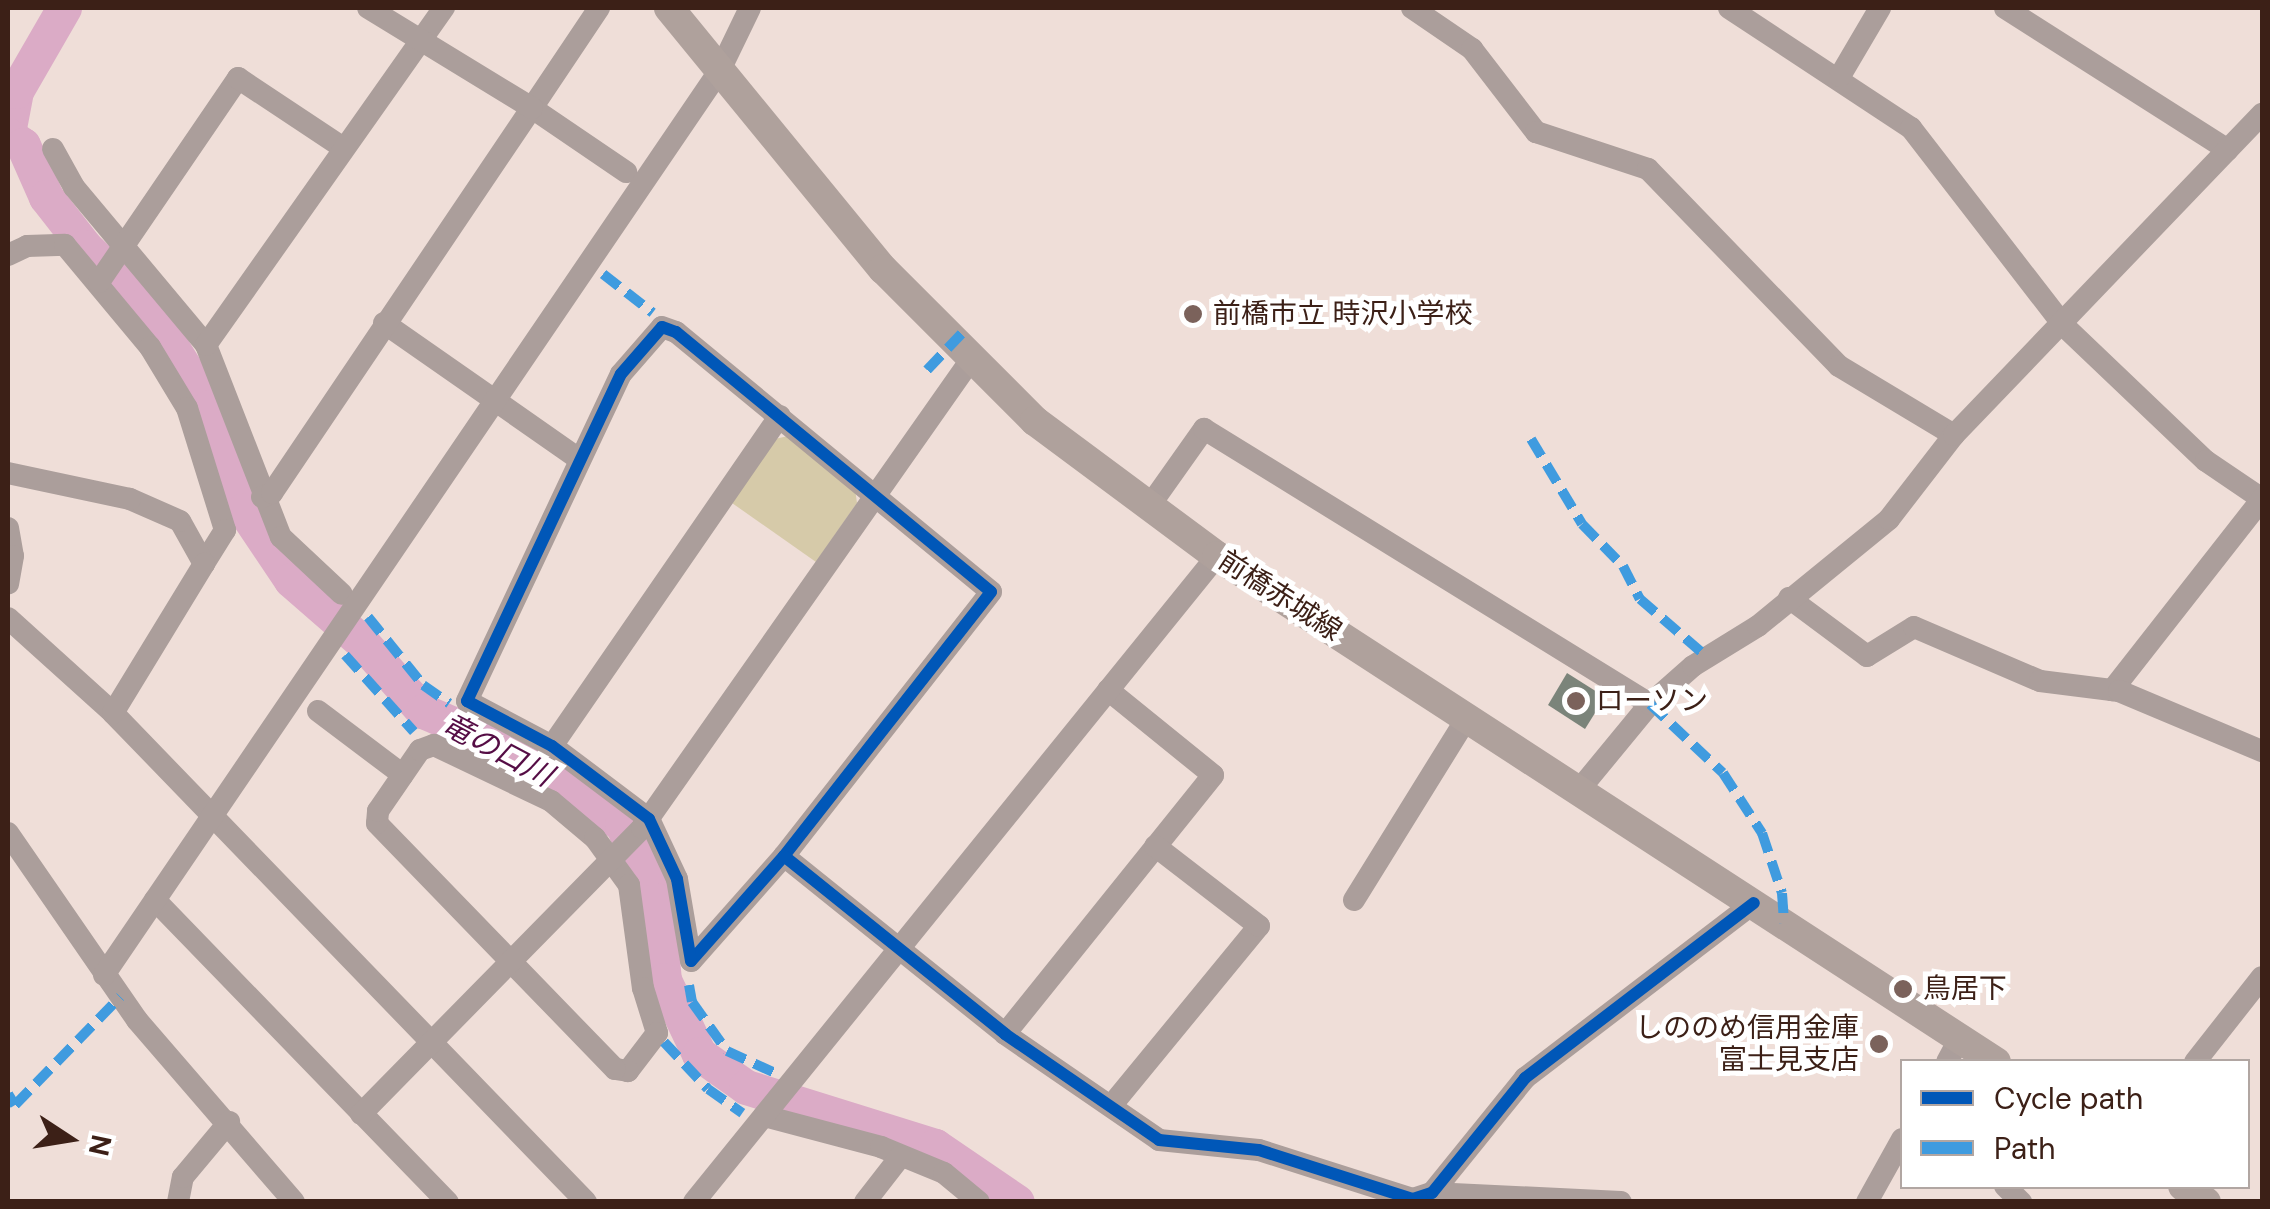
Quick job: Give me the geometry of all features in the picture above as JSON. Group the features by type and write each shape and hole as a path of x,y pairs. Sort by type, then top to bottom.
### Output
{"main road":[{"name":"前橋赤城線","path":"669,8 883,269 970,361 1148,508 1754,903 1953,1050 1985,1059"}],"street":[{"path":"368,8 424,37 626,172"},
{"path":"206,346 342,147 444,8"},
{"path":"262,497 272,493 599,8"},
{"path":"104,975 216,817 720,70 750,8"},
{"path":"1412,8 1472,49 1536,132 1648,169 1839,366 1954,435"},
{"path":"1729,8 1840,76 1910,128 2063,325 2206,461 2262,499 2112,690"},
{"path":"1840,76 1880,8"},
{"path":"2005,8 2228,150"},
{"path":"100,280 238,78 342,147"},
{"path":"1579,790 1650,704 1888,519 1954,435 2262,114"},
{"path":"53,149 74,188 206,346 262,497 299,561 342,594"},
{"path":"8,255 27,246 66,245 100,280 150,347 187,408 225,530 113,712"},
{"path":"384,322 579,459"},
{"path":"662,327 875,492 991,592 784,856 692,962 677,880 646,824 552,746 472,707 468,690 621,374 662,327"},
{"path":"361,1114 513,965 646,824 970,361"},
{"path":"552,746 780,416"},
{"path":"1148,508 1204,429 1650,704"},
{"path":"8,473 130,499 180,522 204,564"},
{"path":"8,528 13,556 8,584"},
{"path":"694,1202 1217,556"},
{"path":"1789,598 1866,656 1914,627 2040,681 2112,690 2262,751"},
{"path":"8,618 113,712 586,1202"},
{"path":"1005,1034 1213,775 1108,690"},
{"path":"318,711 403,775"},
{"path":"1354,900 1468,716"},
{"path":"426,746 480,763 551,801 616,856 636,907 643,988 657,1033 628,1072 615,1070 513,965 378,823 378,811 426,746"},
{"path":"8,833 104,975 294,1202"},
{"path":"1112,1106 1259,926 1155,846"},
{"path":"784,856 1005,1034 1158,1140 1259,1150 1413,1199 1432,1193 1620,1202"},
{"path":"156,900 448,1202"},
{"path":"1432,1193 1525,1078 1754,903"},
{"path":"2197,1059 2262,977"},
{"path":"766,1114 944,1174 979,1202"},
{"path":"178,1202 183,1176 228,1122"},
{"path":"1868,1202 1900,1144"},
{"path":"865,1202 900,1157"}],"shaded area":[{"path":"788,436 855,489 857,503 816,562 732,503 775,439"}],"building":[{"name":"ローソン","path":"1567,673 1605,697 1585,729 1548,705"}],"waterway":[{"name":"竜の口川","path":"8,133 16,91 64,8"},
{"name":"竜の口川","path":"8,135 23,145 46,197 85,247 145,304 209,407 244,510 291,580 361,641 423,711 502,745 622,824 656,900 664,980 699,1054 746,1087 935,1146 1017,1202"}],"marked path":[{"path":"603,274 653,313"},
{"path":"927,370 968,327"},
{"path":"1531,439 1582,524 1623,566 1640,599 1707,657"},
{"path":"368,617 423,685 449,703"},
{"path":"345,655 414,732"},
{"path":"1650,704 1723,773 1762,833 1782,893 1784,923"},
{"path":"689,985 692,1002 727,1051 775,1073"},
{"path":"8,1094 15,1105 120,997"},
{"path":"664,1042 708,1089 742,1113"}],"cycle path":[{"path":"662,327 676,332 991,592 784,856 691,961 677,879 649,819 552,746 467,701 621,374 662,327"},
{"path":"784,856 1005,1034 1159,1140 1259,1150 1413,1199 1432,1193 1525,1078 1754,903"}],"place":[{"name":"前橋市立 時沢小学校","path":"1193,314"},
{"name":"ローソン","path":"1576,701"},
{"name":"鳥居下","path":"1903,989"},
{"name":"しののめ信用金庫 富士見支店","path":"1879,1044"}]}
